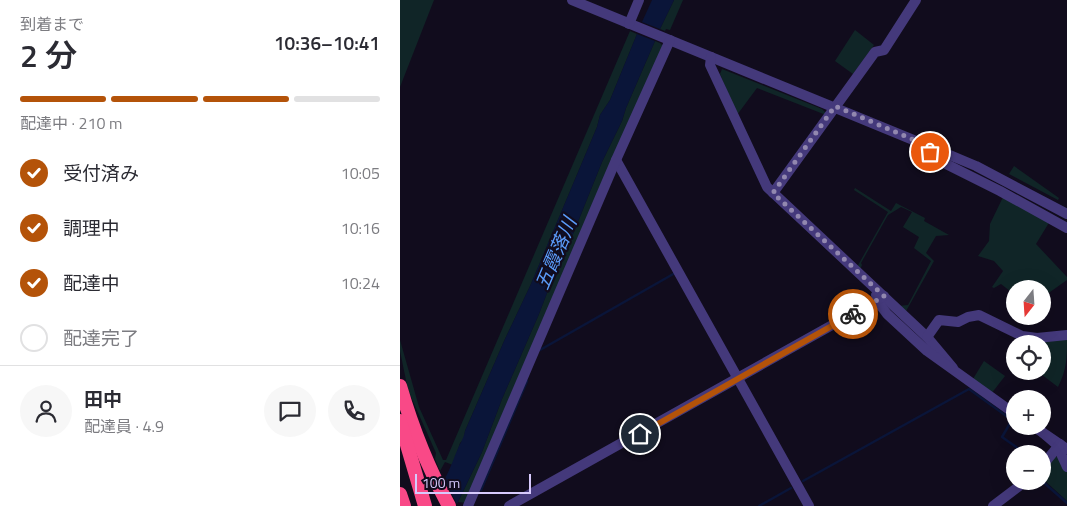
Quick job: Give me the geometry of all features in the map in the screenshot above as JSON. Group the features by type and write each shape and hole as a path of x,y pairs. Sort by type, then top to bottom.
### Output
{"highway":[{"path":"400,386 415,433 431,471 449,506"},
{"path":"400,421 425,506"},
{"path":"400,494 404,506"}],"street":[{"path":"572,0 835,106 976,166 1067,214"},
{"path":"632,25 639,0"},
{"path":"773,193 875,52 884,50 916,0"},
{"path":"468,506 666,38"},
{"path":"711,57 710,65 767,187 872,285 881,298 887,314 927,351 1006,407"},
{"path":"928,146 932,157 1000,191 1067,228"},
{"path":"616,160 809,506"},
{"path":"510,506 881,298"},
{"path":"881,298 927,336 953,368"},
{"path":"927,336 939,320 958,322 968,317 979,315 1022,336 1038,338 1067,335"},
{"path":"1046,435 1061,447 1067,467"},
{"path":"1051,457 1061,447"},
{"path":"993,506 1014,490"}],"green space":[{"path":"400,0 434,0 400,87"},
{"path":"674,0 683,0 670,30 666,29 665,31 660,29"},
{"path":"855,30 874,45 853,74 835,61"},
{"path":"630,31 637,34 610,100 600,115 597,127 531,284 465,431 464,439 460,443 453,465 445,462 440,471 435,459 436,453 408,390 400,351 400,340 419,407 443,460 446,460"},
{"path":"655,41 663,46 467,503 458,502 482,452 555,272 567,249 602,162 622,121"},
{"path":"722,69 822,109 826,115 757,88 737,115 720,74"},
{"path":"1014,166 1059,198 1058,200 1009,174"},
{"path":"855,188 891,211 896,203 925,218 924,221 949,235 936,236 926,253 934,261 905,313 898,306 908,305 931,261 914,248 919,237 903,227 912,212 901,207 888,215 861,263 860,270 857,267 888,212 854,190"},
{"path":"1004,195 1050,221 1036,244 1067,277 1067,280 1051,291 1051,280 1006,280 1006,288 1001,284 994,288 992,287 1003,271 994,261 978,256 989,241 990,224"},
{"path":"1067,338 1066,363 1058,387 1049,380 1051,380 1051,339"},
{"path":"984,361 1005,376 991,394 973,379"},
{"path":"1053,457 1058,457 1067,471 1067,501 1051,486 1051,460"}],"water":[{"path":"652,0 674,0 660,29 642,22"},
{"name":"五霞落川","path":"637,34 655,41 622,121 602,162 567,249 555,272 482,452 457,504 444,480 531,284 597,127 600,115 610,100"}],"waterway":[{"path":"540,350 675,273"},
{"path":"481,490 527,381"},
{"path":"803,481 969,389 1012,420 1002,437 1013,445"},
{"path":"759,506 791,488"},
{"path":"1051,489 1067,503"}],"way so far":[{"path":"853,314 884,296 773,193 835,106 928,146 930,152"}],"route":[{"path":"640,434 853,314"}]}
